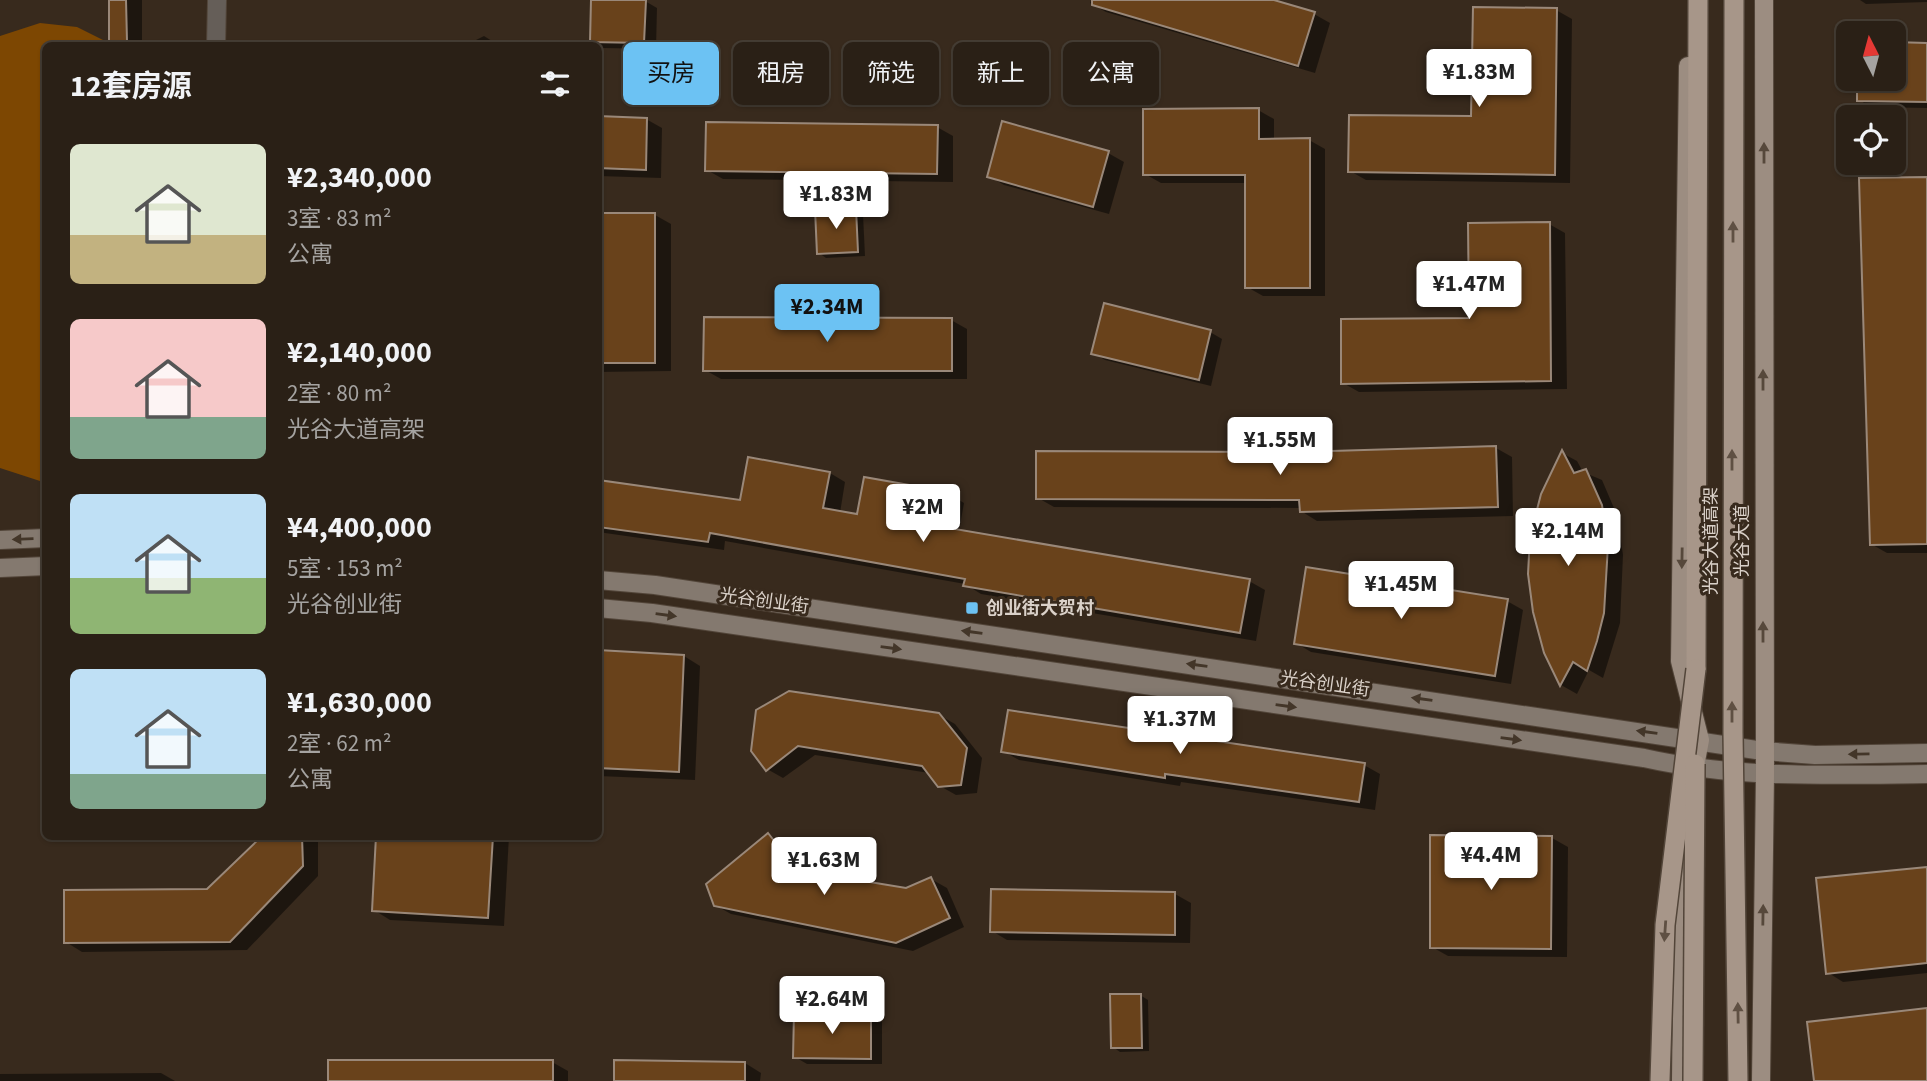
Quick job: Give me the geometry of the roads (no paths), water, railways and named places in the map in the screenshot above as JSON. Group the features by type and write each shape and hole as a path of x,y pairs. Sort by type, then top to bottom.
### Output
{"highway":[{"name":"光谷大道高架","path":"1693,1081 1698,0"},
{"name":"光谷大道高架","path":"1734,0 1732,733 1738,1081"},
{"path":"1660,1081 1665,925 1696,668"}],"main road":[{"path":"1681,1081 1684,823 1700,740 1680,661 1689,0"},
{"name":"光谷大道","path":"1761,1081 1765,774 1762,751 1764,0"},
{"path":"0,540 42,538"},
{"path":"0,568 42,566"},
{"name":"光谷创业街","path":"602,580 669,587 1762,751 1815,755 1927,753"},
{"name":"光谷创业街","path":"602,608 652,613 1616,754 1695,769 1765,774 1927,774"}],"street":[{"path":"216,42 217,0"}],"place":[{"name":"创业街大贺村","path":"972,608"}]}
